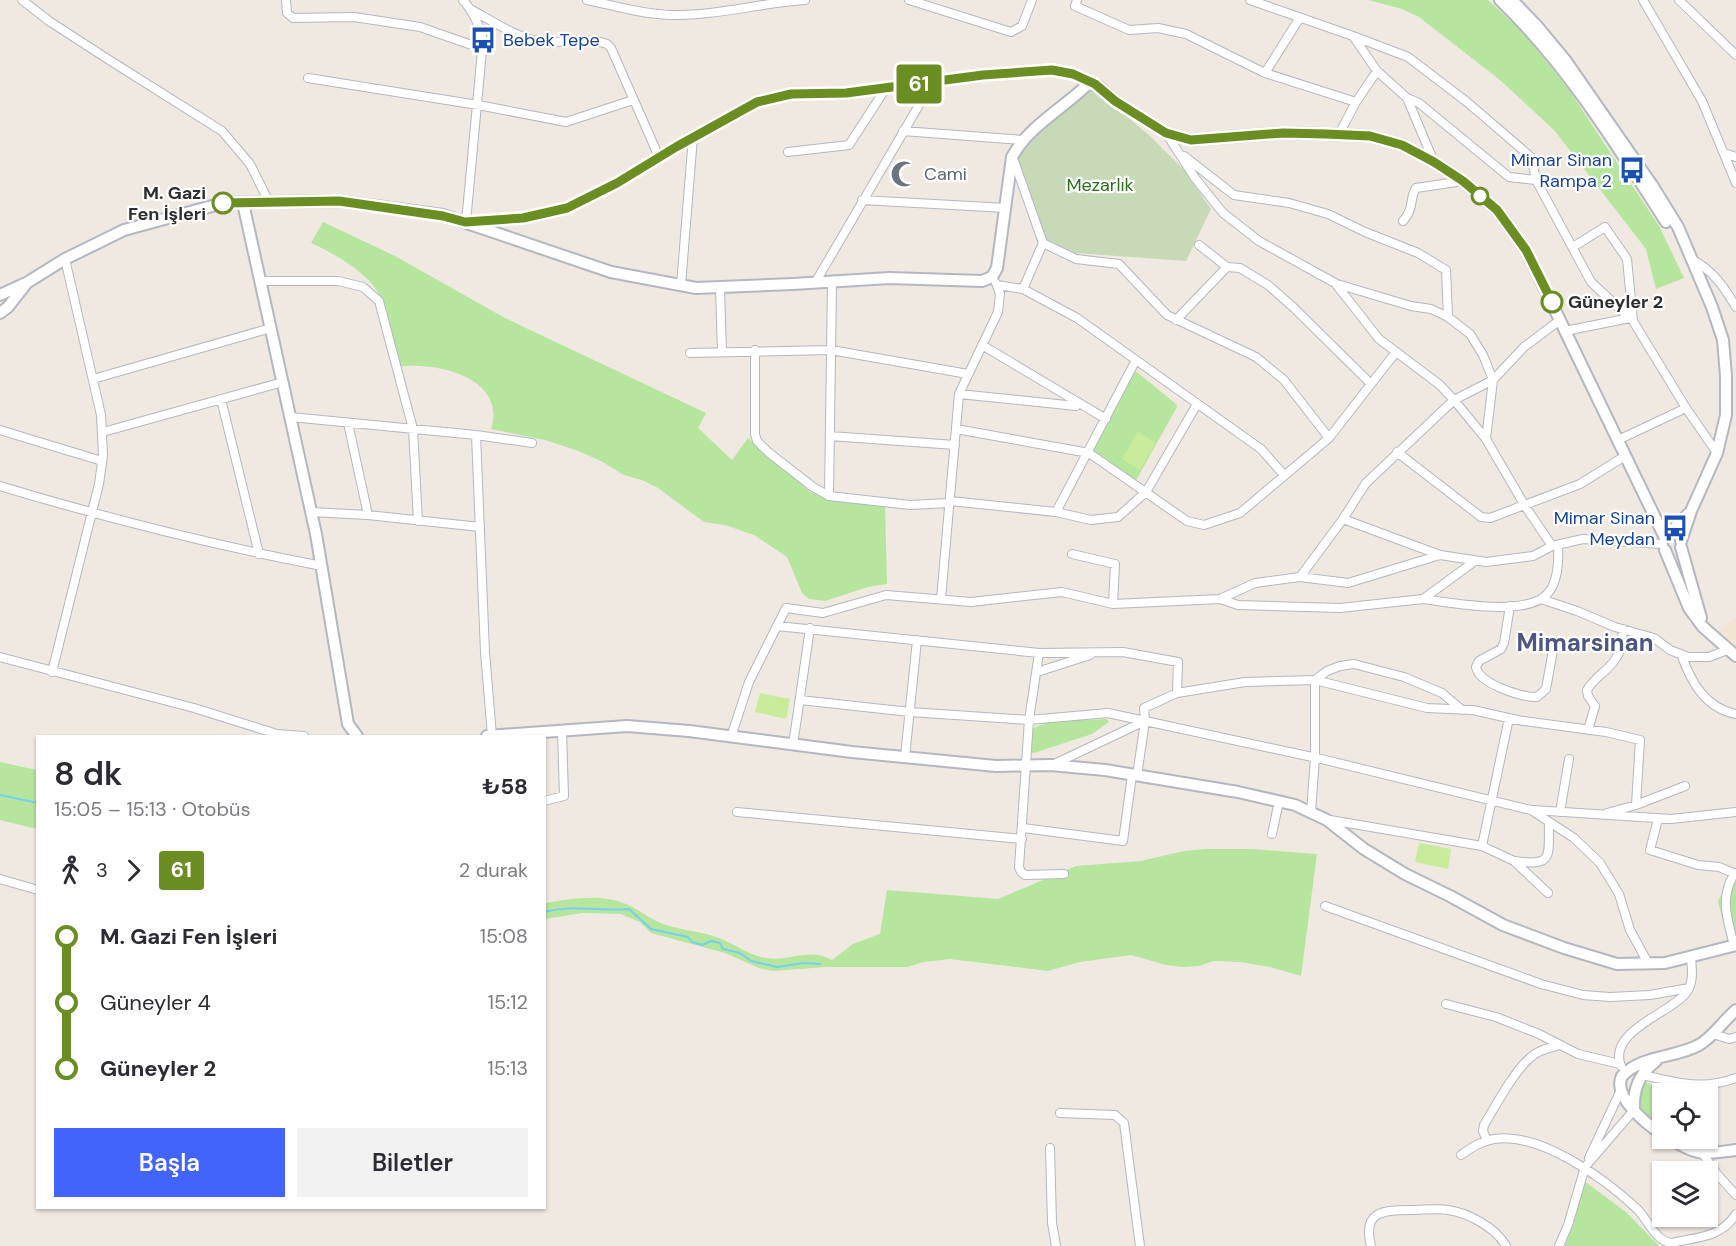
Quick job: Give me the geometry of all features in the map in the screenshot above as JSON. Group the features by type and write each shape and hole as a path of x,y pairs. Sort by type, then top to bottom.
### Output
{"street":[{"path":"22,0 106,58 222,131 250,164 269,202"},
{"path":"286,0 286,11 293,18 354,17 420,27 483,49"},
{"path":"463,0 479,23 483,40 465,222"},
{"path":"587,0 642,12 671,15 731,11 805,0"},
{"path":"909,0 1011,32 1022,26 1032,0"},
{"path":"1077,0 1075,6 1129,30 1158,28 1186,34 1264,73 1356,102"},
{"path":"1250,0 1408,57 1467,102 1531,157 1536,180 1591,282 1632,320 1686,408 1717,453"},
{"path":"1500,0 1538,39 1579,91 1691,260 1705,267 1715,276 1736,308"},
{"path":"1512,0 1538,26 1559,52 1594,100 1678,227 1712,307 1723,340 1726,415 1717,453 1690,512 1681,544 1674,554 1665,542"},
{"path":"1644,0 1702,101 1736,183"},
{"path":"1679,0 1736,55"},
{"path":"472,10 528,39 544,42 574,40 606,44 611,48 659,157"},
{"path":"1264,73 1299,19"},
{"path":"1353,36 1377,71 1407,98 1419,103 1509,177 1536,180"},
{"path":"465,222 523,218 567,208 617,183 757,102 791,94 846,93 983,75 1052,70 1073,74 1098,86 1115,101 1166,133 1191,140 1283,133 1339,134 1370,136 1402,145 1463,181 1497,210 1526,250 1665,542 1689,608 1703,627 1732,653"},
{"path":"1339,134 1356,102 1377,71"},
{"path":"308,78 478,105 566,122 633,99"},
{"path":"815,283 932,82"},
{"path":"941,599 959,394 998,312 1000,303 994,281 1012,157 1023,140 1087,85 1092,84"},
{"path":"788,152 849,145 886,88"},
{"path":"1407,98 1434,162"},
{"path":"903,131 1023,140"},
{"path":"1166,133 1223,213 1259,241 1335,283 1411,306 1431,309 1448,317 1470,334 1483,355 1492,380 1486,439"},
{"path":"681,285 693,137"},
{"path":"1178,151 1234,195 1289,203 1328,214 1365,232 1418,253 1446,270 1448,317"},
{"path":"1724,153 1736,157"},
{"path":"1012,157 1043,243 1023,289"},
{"path":"1403,221 1413,205 1413,191 1416,188 1463,181"},
{"path":"862,200 1006,208"},
{"path":"0,294 124,230 223,203 339,201 443,216 611,272 696,288 889,278 994,281 1023,289 1077,318 1261,449 1284,476"},
{"path":"243,203 322,566 348,724 356,735"},
{"path":"1573,247 1605,227 1627,259 1632,320"},
{"path":"1043,243 1076,259 1119,264 1167,315 1256,357 1284,380 1329,438"},
{"path":"1199,245 1227,267 1240,268 1268,285 1371,384"},
{"path":"52,672 92,514 102,461 103,432 65,259"},
{"path":"1176,320 1227,267"},
{"path":"260,281 338,281 363,287 379,301 413,429 418,521"},
{"path":"0,313 8,307 27,282"},
{"path":"829,496 832,282"},
{"path":"1220,598 1238,605 1340,609 1423,599 1471,605 1519,606 1541,599 1551,588 1557,574 1559,560 1555,546 1525,506 1486,439 1440,385 1379,339 1335,283"},
{"path":"720,287 722,352"},
{"path":"1300,577 1343,519 1365,483 1454,400 1492,380 1524,347 1560,320"},
{"path":"1565,331 1632,320"},
{"path":"93,379 271,328"},
{"path":"982,345 1106,419"},
{"path":"755,350 755,434 757,441 813,487 829,496 909,505 950,502 1056,512 1091,520 1118,517 1146,492 1197,404"},
{"path":"690,353 831,350 968,374"},
{"path":"956,429 1089,453 1187,521 1204,525 1240,513 1329,438 1396,352"},
{"path":"1056,512 1136,360"},
{"path":"103,432 283,382"},
{"path":"959,394 1081,406"},
{"path":"221,399 259,554"},
{"path":"1618,440 1686,408"},
{"path":"291,417 476,435 532,443"},
{"path":"348,423 368,515"},
{"path":"0,430 102,461"},
{"path":"476,435 485,652 492,735"},
{"path":"830,436 955,445"},
{"path":"1397,452 1481,517 1490,518 1580,484 1625,456"},
{"path":"0,486 92,514 259,554 322,566"},
{"path":"311,512 368,515 480,527"},
{"path":"1665,542 1690,512"},
{"path":"1343,519 1440,555 1486,562 1533,556 1555,546 1582,539 1665,542 1677,536 1703,627"},
{"path":"1072,554 1115,564 1113,604"},
{"path":"731,737 749,682 786,608 823,613 886,595 970,602 1062,592 1113,604 1220,598 1255,583 1300,577 1348,583 1440,555"},
{"path":"1423,599 1475,561"},
{"path":"1541,599 1654,638 1670,650 1689,657 1709,657 1732,653"},
{"path":"1510,606 1504,643 1496,654 1479,661 1476,670 1480,675 1502,689 1536,697 1546,688 1553,650"},
{"path":"777,626 1039,653 1124,652 1178,662 1176,693"},
{"path":"794,745 810,628"},
{"path":"1588,730 1595,706 1587,690 1596,676 1616,658 1623,629"},
{"path":"905,757 917,640"},
{"path":"1037,672 1100,652"},
{"path":"1039,653 1029,720 1019,867 1023,874 1064,874"},
{"path":"1681,654 1687,672 1696,687 1716,707 1736,714"},
{"path":"0,657 194,708 277,734 290,735"},
{"path":"1315,680 1327,671 1354,664 1404,677 1442,693 1462,710"},
{"path":"1023,828 1123,841 1145,721 1144,708 1176,693 1245,682 1315,680 1427,708 1473,710 1640,740 1636,805"},
{"path":"1311,812 1315,757 1315,680"},
{"path":"800,700 910,712 1029,720 1108,713 1315,757 1531,810 1658,819 1695,818 1736,812"},
{"path":"1482,846 1509,718"},
{"path":"1050,765 1145,721"},
{"path":"504,735 627,726 689,730 794,745 996,766 1050,765 1105,770 1238,792 1295,805 1311,812 1327,820 1365,849 1405,874 1503,925 1564,948 1617,964 1665,963 1735,946 1725,898 1728,886 1735,874 1719,867 1698,865 1650,850 1658,819"},
{"path":"546,800 564,796 562,730"},
{"path":"1560,812 1569,759"},
{"path":"1600,815 1636,805 1685,786"},
{"path":"1272,834 1279,801"},
{"path":"1531,810 1574,838 1600,863 1619,894 1630,930 1648,963"},
{"path":"736,812 1022,839"},
{"path":"1327,820 1482,846 1514,861 1548,893"},
{"path":"1514,861 1539,863 1545,860 1548,854 1549,822"},
{"path":"0,879 36,889"},
{"path":"1325,906 1541,984 1583,994 1610,997 1689,988"},
{"path":"1559,1246 1568,1225 1585,1167 1620,1092 1623,1045 1640,1024 1679,1000 1689,988 1692,972 1691,957"},
{"path":"1446,1004 1496,1017 1578,1054 1623,1068 1698,1045 1713,1034 1736,1010"},
{"path":"1713,1034 1729,1039 1736,1037"},
{"path":"1487,1141 1483,1131 1484,1125 1518,1071 1529,1058 1544,1049 1560,1045"},
{"path":"1585,1167 1634,1110 1637,1083 1642,1075 1654,1062 1666,1056"},
{"path":"1642,1075 1700,1086 1719,1085 1736,1078"},
{"path":"1620,1092 1652,1128"},
{"path":"1059,1113 1115,1115 1124,1123 1140,1246"},
{"path":"1461,1155 1487,1141 1510,1138 1550,1149 1585,1167 1616,1189 1639,1210 1661,1239 1666,1242 1707,1237 1720,1232 1736,1214"},
{"path":"1050,1148 1052,1223 1056,1246"},
{"path":"1685,1149 1703,1154 1736,1150"},
{"path":"1703,1154 1736,1195"},
{"path":"1371,1246 1368,1230 1370,1223 1380,1212 1386,1210 1449,1210 1473,1219 1494,1231 1506,1246"}],"shaded area":[{"path":"1736,618 1736,651 1717,634"}],"green space":[{"path":"1368,0 1488,0 1522,31 1569,90 1659,226 1684,278 1656,289 1646,249 1554,130 1500,80 1419,17 1402,9"},
{"name":"Mezarlık","path":"1095,90 1150,136 1184,170 1211,209 1186,261 1075,253 1044,238 1018,158 1043,129 1088,91"},
{"path":"323,222 395,256 505,318 706,413 698,428 732,460 748,438 810,492 885,505 887,584 868,587 825,601 809,599 802,593 787,557 754,535 725,525 704,522 658,488 624,475 576,450 545,440 491,429 493,411 489,397 478,385 464,376 447,370 430,367 397,367 385,312 375,287 349,264 311,243"},
{"path":"1137,372 1177,407 1134,484 1090,452 1127,375"},
{"path":"1138,432 1156,443 1140,470 1122,459"},
{"path":"760,693 790,699 786,719 755,712"},
{"path":"1107,719 1109,722 1092,734 1034,753 1031,752 1032,729 1039,725"},
{"path":"0,762 36,770 36,829 0,820"},
{"path":"1419,843 1451,849 1448,869 1415,862"},
{"path":"1251,849 1317,854 1301,976 1270,967 1240,962 1214,961 1199,966 1183,967 1166,965 1131,955 1080,962 1048,971 950,959 924,962 907,967 826,967 772,971 759,968 725,953 651,933 640,922 621,914 582,913 546,919 546,903 586,898 606,899 626,904 666,925 713,936 761,957 771,959 815,955 832,960 853,944 880,934 887,890 998,899 1076,866 1141,861 1184,851"},
{"path":"1736,874 1736,933 1727,937 1718,901 1729,880"},
{"path":"1646,1083 1652,1084 1652,1120 1632,1103 1634,1094"},
{"path":"1584,1181 1626,1212 1659,1246 1565,1246"}],"waterway":[{"path":"0,795 36,803"},
{"path":"546,912 576,908 629,909 651,929 688,937 692,942 702,945 711,941 720,943 723,949 740,953 751,961 777,967 804,963 820,964"}],"bus line":[{"name":"61","path":"223,203 339,201 443,216 465,222 523,218 567,208 617,183 757,102 791,94 846,93 983,75 1052,70 1073,74 1095,84 1115,101 1166,133 1191,140 1283,133 1326,134 1370,136 1402,145 1463,181 1497,210 1526,250 1552,302"}],"place":[{"name":"Bebek Tepe","path":"483,40"},
{"name":"Mimar Sinan Rampa 2","path":"1632,170"},
{"name":"Cami","path":"904,174"},
{"name":"M. Gazi Fen İşleri","path":"223,203"},
{"name":"Güneyler 2","path":"1552,302"},
{"name":"Mimar Sinan Meydan","path":"1675,528"}],"district":[{"name":"Mimarsinan","path":"1585,643"}]}
